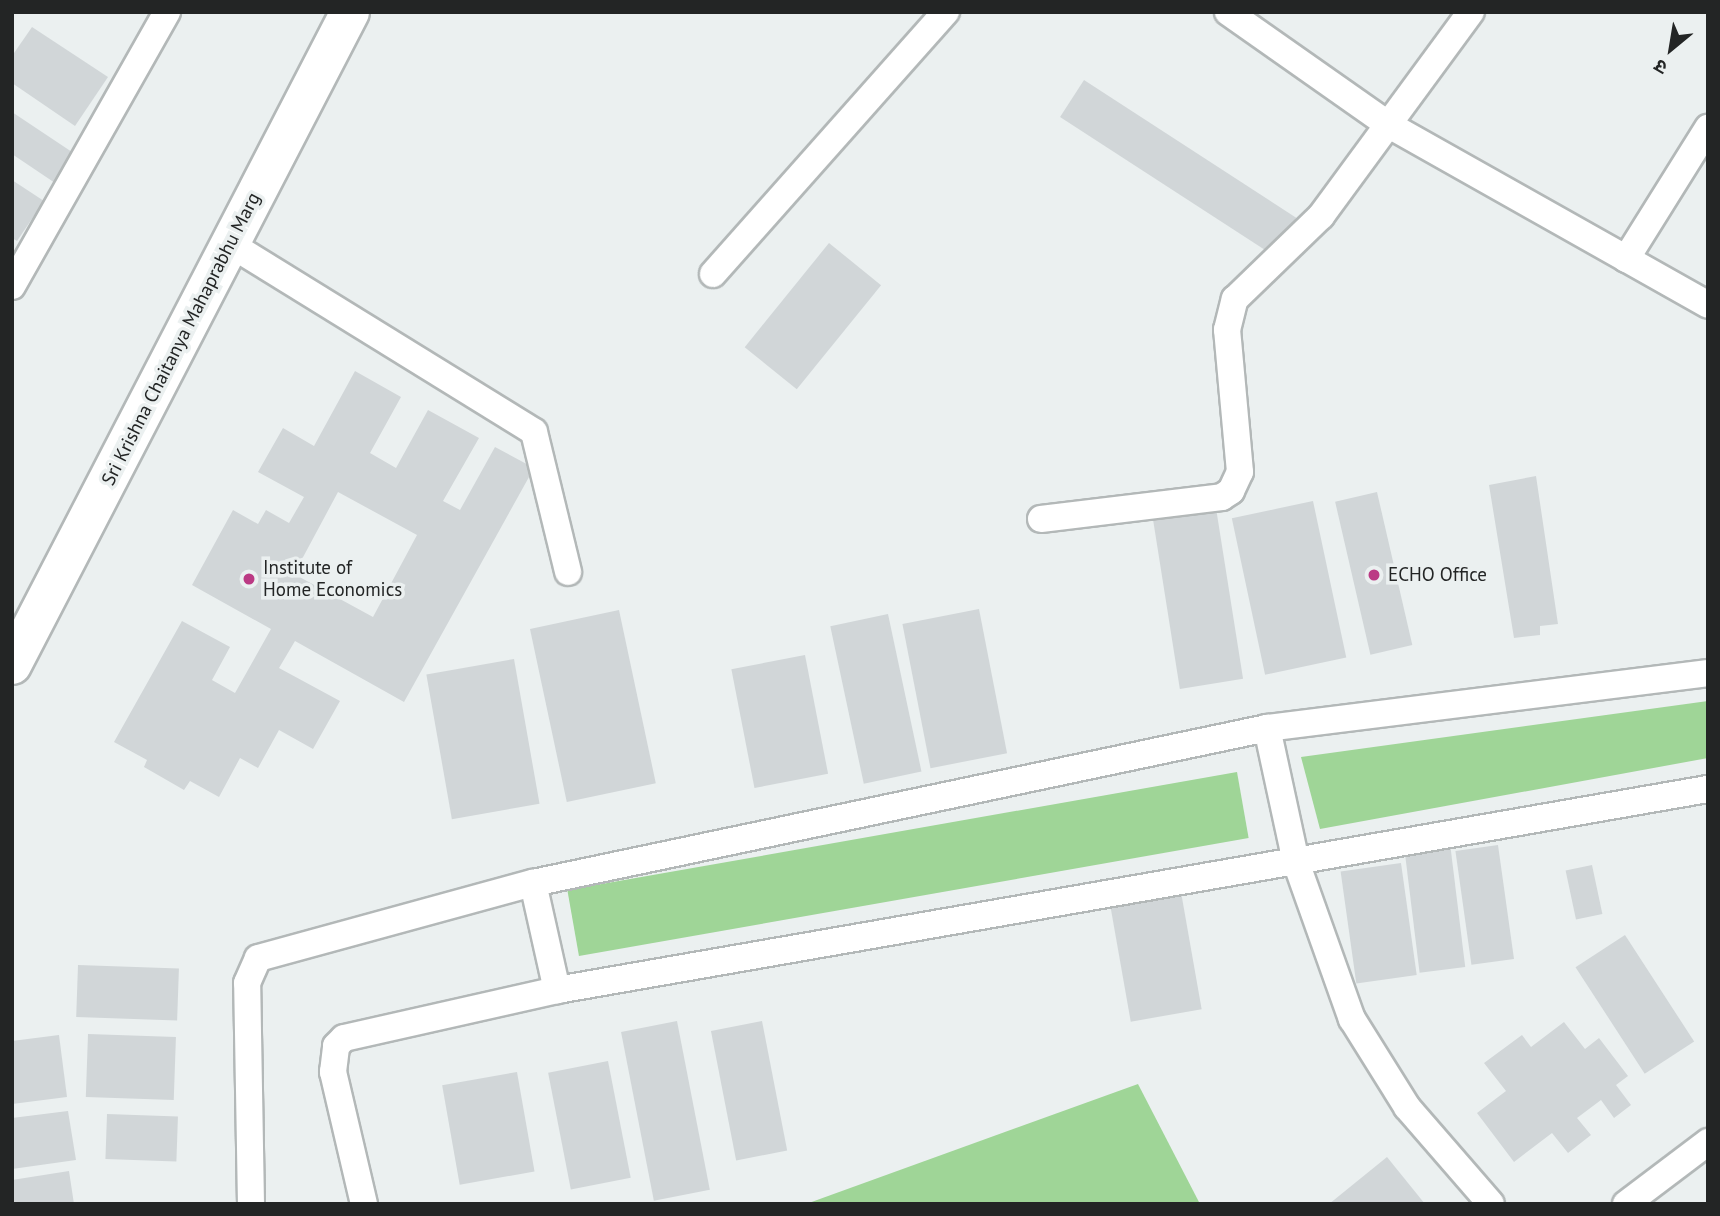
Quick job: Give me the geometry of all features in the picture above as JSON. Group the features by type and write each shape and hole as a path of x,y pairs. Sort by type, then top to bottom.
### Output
{"street":[{"path":"12,286 167,12"},
{"name":"Sri Krishna Chaitanya Mahaprabhu Marg","path":"12,665 350,12"},
{"path":"713,274 946,12"},
{"path":"1228,12 1389,125 1708,305"},
{"path":"1041,519 1222,497 1231,491 1240,472 1228,313 1235,299 1321,216 1471,12"},
{"path":"1626,258 1708,128"},
{"path":"230,244 534,432 568,572"},
{"path":"251,1204 247,983 258,958 533,883 1267,728 1708,673"},
{"path":"1267,728 1296,862 1352,1019 1407,1107 1491,1204"},
{"path":"364,1204 333,1072 336,1046 344,1038 557,990 1708,789"},
{"path":"533,883 557,990"},
{"path":"1626,1204 1708,1142"}],"green space":[{"path":"1708,701 1708,758 1320,829 1301,757"},
{"path":"1237,772 1249,838 579,956 567,890"},
{"path":"1138,1084 1200,1204 806,1204"}],"building":[{"path":"32,27 108,77 75,126 12,83 12,56"},
{"path":"1084,80 1296,218 1272,255 1060,117"},
{"path":"12,112 78,156 58,185 12,154"},
{"path":"12,180 44,201 17,241 12,238"},
{"path":"829,243 881,285 797,389 745,347"},
{"name":"Institute of Home Economics","path":"355,371 401,397 370,453 396,468 428,410 479,438 443,501 460,510 495,447 534,468 404,702 295,641 279,668 340,701 313,749 279,730 258,768 240,758 219,797 190,781 184,790 144,767 147,760 114,742 182,621 230,647 212,680 235,693 271,629 192,585 233,510 258,524 266,510 289,523 304,497 258,472 283,428 314,446","holes":["338,492 417,535 373,617 294,574"]},
{"path":"1536,476 1558,624 1540,626 1540,635 1514,638 1489,485"},
{"name":"ECHO Office","path":"1377,492 1412,645 1370,655 1335,502"},
{"path":"1313,501 1346,658 1265,675 1232,518"},
{"path":"1216,508 1243,679 1180,689 1153,518"},
{"path":"979,609 1007,753 930,768 902,624"},
{"path":"619,610 656,783 567,802 530,629"},
{"path":"888,614 921,771 864,784 830,626"},
{"path":"805,655 828,774 754,788 731,669"},
{"path":"514,659 540,804 452,819 426,674"},
{"path":"1450,843 1465,967 1420,973 1404,849"},
{"path":"1498,845 1514,959 1471,965 1455,851"},
{"path":"1401,863 1417,975 1356,983 1341,871"},
{"path":"1592,865 1602,914 1576,920 1566,871"},
{"path":"1181,892 1202,1009 1131,1022 1110,905"},
{"path":"1625,935 1694,1042 1645,1074 1576,967"},
{"path":"78,965 179,969 177,1020 76,1017"},
{"path":"677,1021 710,1190 654,1201 621,1032"},
{"path":"762,1021 787,1151 736,1160 711,1031"},
{"path":"1564,1022 1585,1049 1599,1038 1628,1076 1616,1085 1631,1105 1614,1118 1601,1100 1577,1118 1591,1135 1568,1153 1552,1133 1514,1162 1477,1113 1506,1091 1484,1063 1522,1035 1531,1047"},
{"path":"88,1034 176,1037 174,1100 86,1097"},
{"path":"59,1035 67,1097 12,1104 12,1041"},
{"path":"608,1061 631,1178 571,1189 548,1073"},
{"path":"517,1072 535,1171 460,1185 442,1085"},
{"path":"68,1111 76,1160 12,1169 12,1118"},
{"path":"107,1114 178,1116 176,1161 105,1159"},
{"path":"1387,1157 1425,1204 1329,1204"},
{"path":"69,1171 74,1204 12,1204 12,1180"}],"place":[{"name":"ECHO Office","path":"1374,575"},
{"name":"Institute of Home Economics","path":"249,579"}]}
